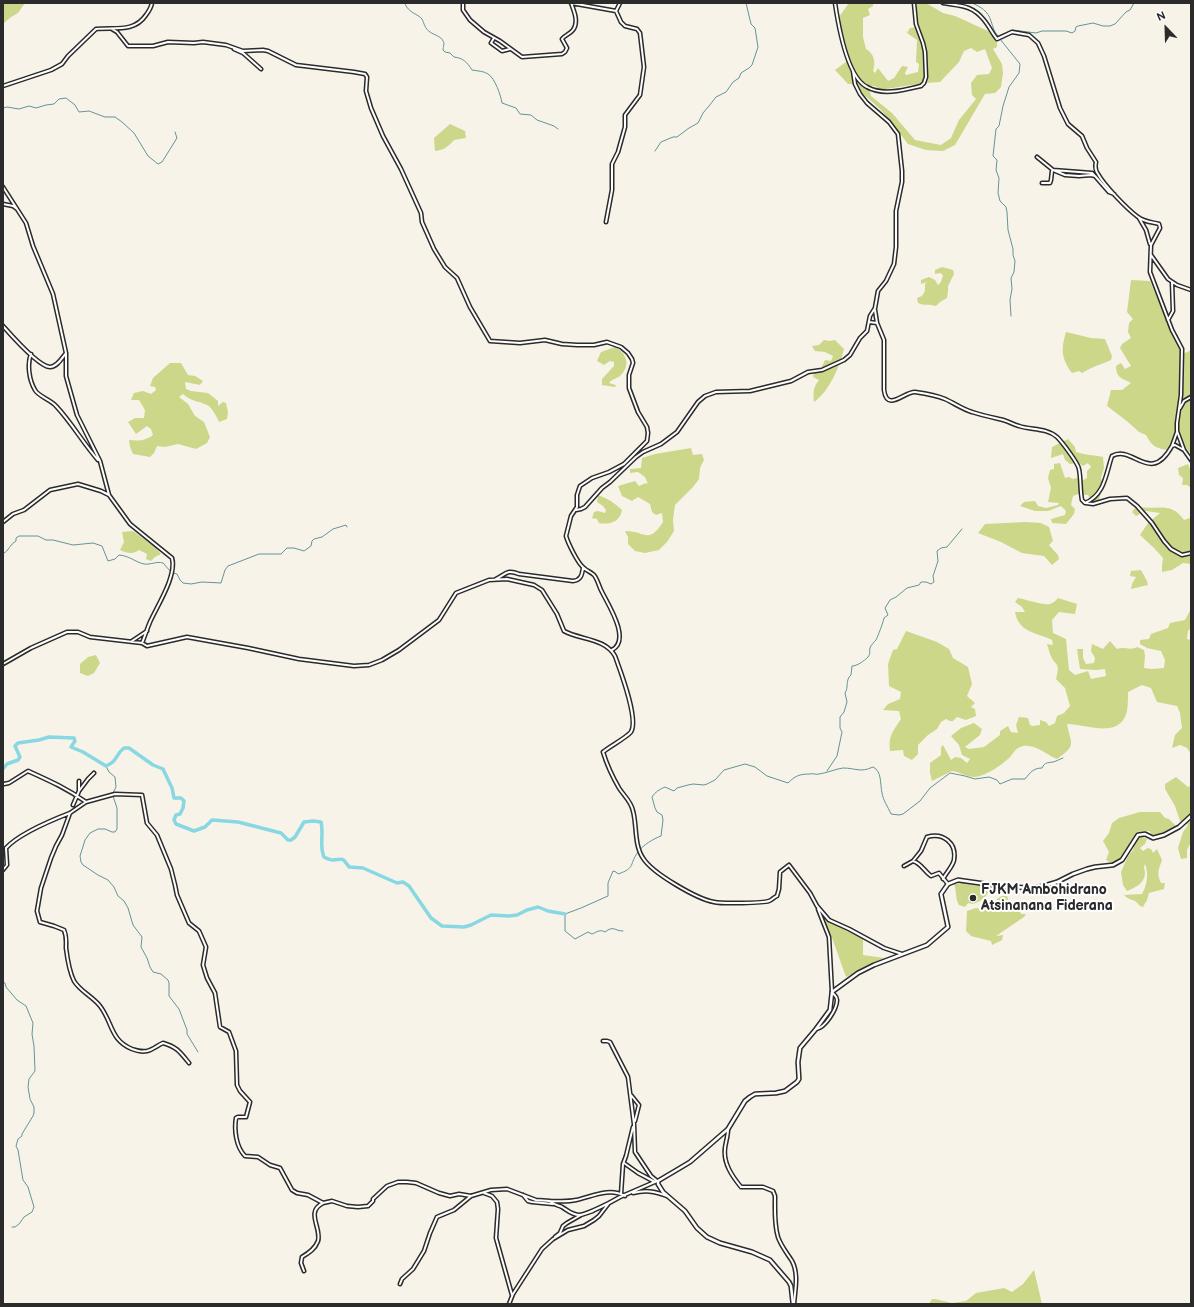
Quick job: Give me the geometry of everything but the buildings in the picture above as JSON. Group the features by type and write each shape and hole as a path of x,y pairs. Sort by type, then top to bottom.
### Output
{"street":[{"path":"3,86 51,70 62,64 68,56 96,29 112,30 127,27 143,20 152,6 152,3"},
{"path":"463,3 463,10 470,20 484,32 522,57 562,54 565,52 567,48 562,39 573,30 575,24 575,15 571,3 616,10"},
{"path":"616,10 620,3"},
{"path":"835,3 839,28 860,94 867,103 889,122 900,140 902,182 896,211 896,247 894,264 886,281 878,291 875,308 877,322 884,340 884,393 889,399 892,400 900,399 907,393 916,392 942,398 974,413 1053,434 1060,441 1079,468 1082,500 1085,503 1093,504 1110,499 1127,498 1137,506 1171,549 1182,555 1191,554"},
{"path":"853,71 864,86 876,90 891,92 921,86 924,83 926,77 925,52 916,24 914,3"},
{"path":"943,3 971,8 985,22 991,33 997,39 1012,32 1029,35 1038,43 1044,56 1060,108 1068,124 1082,136 1087,148 1096,162 1095,166 1097,173 1115,195 1138,218 1146,230 1149,238 1151,254 1150,272 1168,320 1182,349 1180,408 1177,431 1172,446 1165,457 1161,461 1154,464 1121,454 1112,456 1105,483 1098,493 1089,502 1085,503"},
{"path":"606,222 612,190 612,164 618,152 625,127 625,115 640,95 644,67 640,33 637,29 625,26 621,22 616,10"},
{"path":"112,30 116,32 128,46 153,46 168,42 203,42 220,44 243,51 268,51 296,65 365,74 367,77 366,91 371,108 383,136 421,213 422,222 434,249 445,267 457,278 470,307 490,341 520,343 545,340 562,344 577,345 594,345 607,342 621,347 628,353 633,363 629,375 630,388 638,412 647,428 648,438 643,446 624,464 609,472 592,478 580,486 577,495 577,507 571,516 566,536 584,568 594,575 615,616 620,641 617,648 612,650"},
{"path":"494,38 491,43 496,47 505,51 510,49"},
{"path":"233,48 243,53 261,69"},
{"path":"1037,157 1053,170 1065,175 1095,176"},
{"path":"1053,170 1092,173 1109,192 1115,195"},
{"path":"1042,182 1050,182 1053,170"},
{"path":"3,187 28,227 35,250 53,294 66,353 66,376 77,415 100,461 109,495 130,524 172,558 173,562 171,575 142,643"},
{"path":"3,204 13,206 18,210"},
{"path":"1138,218 1159,224 1160,228 1150,245"},
{"path":"1151,254 1168,279 1177,285 1191,290"},
{"path":"1168,320 1173,311 1172,282"},
{"path":"576,510 585,507 602,488 614,479 636,457 643,452 661,444 677,432 698,402 705,396 716,392 750,391 791,381 808,372 822,370 844,360 850,355 860,338 867,331 870,316 875,308"},
{"path":"869,322 877,322"},
{"path":"3,326 40,364 49,367 54,366 66,353"},
{"path":"30,354 30,380 35,391 55,405 73,426 90,451 100,461"},
{"path":"1180,408 1184,401 1191,397"},
{"path":"1177,431 1184,450 1191,460"},
{"path":"1172,446 1175,445 1184,450"},
{"path":"3,522 14,514 24,510 50,490 78,484 109,495"},
{"path":"3,664 31,648 67,632 78,632 90,636 119,641 142,643 147,646 187,637 300,659 354,666 369,665 382,660 399,650 435,624 456,593 495,579 508,572 573,581 582,576 584,568"},
{"path":"495,579 507,579 534,585 542,590 557,614 564,631 584,637 612,650 630,701 633,728 630,734 603,752 608,767 619,789 633,808 635,816 635,832 642,858 661,875 683,889 717,903 769,901 777,896 780,872 789,865 810,893 817,906 829,937 832,992 830,1010 800,1048 798,1062 799,1079 797,1082 785,1091 755,1094 750,1096 745,1101 728,1129 690,1162 656,1182 590,1213 581,1215 569,1212 553,1204 528,1201 523,1195"},
{"path":"131,641 148,630"},
{"path":"4,784 9,783 28,772 56,783 71,791 86,802"},
{"path":"73,805 79,791 94,773"},
{"path":"79,780 79,791"},
{"path":"71,791 73,794 72,812 56,846 47,870 38,901 38,919 40,922 64,930 67,940 66,947 69,963 74,981 101,1008 109,1020 116,1037 123,1045 140,1051 149,1050 163,1043 180,1051 189,1063"},
{"path":"3,870 6,865 6,848 28,832 72,812 86,802 115,794 142,795 146,823 157,835 171,869 177,895 189,923 199,931 206,947 203,965 207,978 215,993 220,1027 229,1032 236,1051 236,1085 250,1102 246,1117 236,1118 234,1131 241,1151 245,1156 258,1157 270,1165 280,1168 292,1190 297,1193 308,1195 323,1203"},
{"path":"832,992 858,973 874,965 927,945 948,927 942,894 948,884 958,880 1000,886 1030,888 1057,882 1087,869 1113,865 1122,860 1138,835 1145,834 1153,838 1164,835 1179,827 1191,816"},
{"path":"904,866 913,861 921,851 927,837 944,837 952,845 954,850 954,861 943,879"},
{"path":"913,861 919,863 931,876 939,873 948,884"},
{"path":"817,906 829,920 884,948 903,954"},
{"path":"816,1029 821,1028 827,1023 836,1005 836,997 832,992"},
{"path":"603,1041 610,1042 628,1077 634,1124 635,1152 651,1176 666,1196 685,1211 696,1228 707,1237 720,1243 752,1252 770,1260 791,1286 794,1304"},
{"path":"621,1194 623,1163 639,1105 630,1093"},
{"path":"728,1129 724,1158 734,1178 741,1187 763,1187 773,1191 778,1239 792,1260 796,1275 794,1304"},
{"path":"623,1163 656,1182"},
{"path":"304,1271 300,1263 302,1257 312,1251 318,1241 315,1216 318,1205 332,1201 347,1206 368,1206 373,1201 373,1198 387,1186 398,1182 416,1182 450,1196 459,1194 471,1196"},
{"path":"400,1284 402,1279 413,1269 424,1252 430,1232 437,1217 454,1210 471,1196 491,1190 507,1189 536,1200 550,1201 574,1201 586,1198 593,1194 618,1192 624,1196"},
{"path":"628,1194 646,1190 666,1196"},
{"path":"482,1193 492,1196 497,1202 496,1238 512,1296"},
{"path":"550,1201 553,1204"},
{"path":"554,1239 568,1230 584,1226 594,1220 609,1203"},
{"path":"509,1304 512,1296 542,1249 560,1233 563,1226 581,1215 606,1205"}],"green space":[{"path":"3,3 25,3 18,13 3,24"},
{"path":"849,3 873,3 873,6 868,9 870,15 863,18 863,37 866,49 874,58 873,71 875,73 878,68 888,81 894,78 902,66 908,67 905,73 906,75 918,72 919,64 916,62 917,40 907,33 910,28 917,27 917,3 926,3 943,13 955,16 988,31 997,42 997,47 993,49 1002,64 1003,73 1001,87 995,93 985,94 955,145 943,151 926,150 908,144 879,108 862,93 856,84 848,84 835,70 846,62 844,46 836,21","holes":["971,48 977,52 985,49 992,68 989,74 977,75 971,83 972,95 976,99 959,120 951,138 941,145 915,140 892,113 871,96 868,86 875,86 880,90 940,82 959,62 964,51"]},
{"path":"450,124 465,131 466,138 454,140 446,148 435,151 434,138"},
{"path":"942,267 953,270 954,274 948,286 947,298 936,306 918,303 917,298 922,296 925,291 925,284 927,282 921,284 921,280 929,277 935,280 938,285 941,282 943,275 940,273 935,274 935,270"},
{"path":"1131,280 1150,281 1179,347 1184,353 1191,349 1191,454 1176,436 1167,450 1157,447 1150,442 1146,435 1139,432 1107,406 1111,390 1122,390 1131,383 1122,379 1118,375 1116,366 1121,363 1125,369 1131,366 1120,348 1122,344 1131,338 1128,332 1129,323 1133,319 1127,312"},
{"path":"1066,332 1091,338 1105,339 1112,356 1111,360 1082,373 1079,371 1072,373 1068,368 1063,353 1063,343"},
{"path":"824,340 835,340 844,349 840,363 833,378 824,392 814,402 814,390 819,380 813,377 814,373 819,373 825,360 831,361 833,356 825,352 815,351 812,346 819,345"},
{"path":"615,347 625,356 626,368 620,376 609,383 616,385 615,387 602,385 602,379 614,366 614,362 610,361 604,365 597,361 601,352"},
{"path":"170,363 181,363 188,375 195,376 203,381 200,385 185,382 186,389 208,393 218,401 218,406 223,402 226,403 228,412 227,419 219,422 209,406 189,399 183,394 179,397 188,404 195,416 204,422 210,437 207,443 196,449 178,444 165,447 157,446 154,453 150,457 133,454 129,440 142,440 153,435 151,429 147,426 136,434 128,422 135,418 144,418 145,410 139,400 131,400 134,393 143,391 151,394 156,390 155,387 150,386 153,378"},
{"path":"1068,439 1075,447 1076,452 1103,457 1104,468 1101,478 1103,484 1099,500 1093,502 1088,495 1078,494 1073,496 1071,505 1075,509 1074,514 1066,524 1052,523 1051,519 1065,515 1066,511 1061,506 1048,511 1035,511 1020,506 1024,502 1035,501 1038,506 1046,508 1058,505 1059,503 1048,502 1051,488 1048,478 1050,470 1054,469 1054,464 1060,463 1065,478 1077,478 1082,481 1087,478 1087,471 1091,467 1088,463 1083,466 1078,463 1070,464 1065,460 1063,454 1051,458 1052,447"},
{"path":"691,448 693,455 702,454 704,460 700,468 699,479 675,505 673,520 674,531 667,542 659,550 645,553 635,551 628,544 628,537 625,531 650,535 658,529 663,522 662,513 656,515 652,512 650,504 638,497 632,501 622,496 618,486 635,481 639,486 646,483 648,484 645,477 638,472 630,473 630,469 641,468 642,458 655,454"},
{"path":"1188,464 1191,472 1191,488 1187,485 1182,485 1183,478 1179,475 1178,468"},
{"path":"598,495 611,501 622,510 617,520 611,523 603,524 599,523 597,519 592,518 594,512 598,511 605,513 606,510 597,502"},
{"path":"1135,508 1169,508 1179,514 1184,520 1190,518 1191,510 1191,564 1183,563 1172,570 1162,572 1163,558 1140,535 1148,523 1160,513 1146,511 1136,516 1132,512"},
{"path":"1026,522 1041,523 1049,527 1053,541 1049,545 1058,555 1059,559 1052,565 1044,556 1022,553 1001,542 978,533 985,524"},
{"path":"133,531 154,546 161,554 151,561 146,559 147,554 139,550 134,553 130,553 120,550 124,542 122,532"},
{"path":"1141,570 1148,585 1131,589 1136,577 1130,576 1131,571"},
{"path":"1018,598 1050,604 1058,598 1077,604 1075,614 1059,612 1052,620 1053,633 1066,639 1069,670 1075,675 1088,671 1091,679 1106,676 1105,669 1080,669 1077,649 1083,649 1083,658 1086,664 1094,663 1095,658 1091,651 1092,644 1103,649 1110,641 1117,649 1132,649 1137,647 1144,650 1144,668 1164,668 1165,660 1161,651 1147,648 1140,644 1140,640 1149,639 1151,634 1168,628 1170,623 1185,620 1191,609 1191,628 1188,631 1187,639 1191,640 1191,754 1187,748 1180,745 1172,748 1175,735 1182,728 1180,713 1177,706 1157,702 1151,688 1142,685 1128,692 1127,711 1123,720 1117,725 1110,728 1093,728 1067,724 1071,744 1068,751 1057,759 1032,746 1023,746 1016,749 1002,764 983,775 971,777 952,771 932,781 930,763 941,755 941,747 943,745 951,760 955,757 961,758 967,763 970,759 962,755 959,745 951,736 961,728 974,723 982,729 980,735 965,747 969,749 984,747 1000,735 1000,731 1008,726 1011,732 1018,733 1016,725 1019,717 1028,718 1030,725 1032,726 1040,725 1040,720 1046,722 1049,726 1055,723 1057,716 1064,713 1070,706 1065,688 1056,679 1058,667 1050,654 1047,644 1053,645 1052,640 1029,631 1020,624 1015,612 1025,612 1022,607 1015,602"},
{"path":"906,631 937,642 949,649 953,658 968,667 972,684 967,696 975,703 971,707 975,709 976,716 966,720 957,717 953,721 946,719 941,722 937,729 928,735 918,745 918,754 912,760 904,756 903,750 890,751 890,737 901,719 899,711 883,710 888,704 900,699 901,692 889,686 888,664 893,650 897,649"},
{"path":"96,655 100,663 94,673 88,676 80,673 80,664 88,657"},
{"path":"1176,777 1188,787 1191,786 1191,842 1187,850 1187,858 1181,859 1178,848 1183,832 1188,825 1180,821 1175,806 1165,789 1165,784"},
{"path":"1140,812 1160,812 1165,818 1169,819 1176,826 1154,837 1149,831 1137,832 1121,859 1113,864 1106,860 1109,852 1103,841 1109,833 1112,823 1119,818"},
{"path":"1137,837 1147,839 1145,844 1140,848 1143,851 1148,848 1151,849 1153,853 1157,849 1162,860 1158,871 1159,876 1161,883 1165,883 1164,889 1149,893 1143,907 1124,895 1142,894 1147,879 1145,864 1145,877 1143,880 1136,887 1127,891 1123,885 1121,872 1127,858 1133,850"},
{"path":"962,883 991,888 979,902 973,904 968,903 965,907 959,905 954,884"},
{"path":"1002,896 1007,896 1012,911 1019,909 1021,914 1026,914 1024,917 996,936 1003,935 1002,940 992,945 991,941 971,936 966,931 967,911 976,908 986,910 994,906 997,899"},
{"path":"823,919 863,939 863,955 884,958 846,977 831,935"},
{"path":"1034,1270 1042,1304 929,1304 932,1299 952,1303 966,1301 976,1293 1004,1288 1012,1292 1023,1284"}],"waterway":[{"path":"406,3 405,4 407,7 422,19 428,31 442,39 444,43 443,50 445,52 450,53 454,57 460,58 472,70 485,72 491,76 497,87 502,103 516,108 520,114 531,115 537,120 558,129"},
{"path":"655,151 661,142 677,137 698,123 703,113 716,97 726,92 733,82 739,78 741,73 752,65 758,47 755,28 751,24 746,3"},
{"path":"972,3 986,12 998,36 1013,30 1036,33 1042,31 1066,31 1072,33 1078,26 1093,23 1103,26 1110,26 1115,24 1126,12 1130,10 1134,3"},
{"path":"1000,39 1020,64 1019,73 1009,87 999,126 996,129 993,156 997,160 996,170 999,178 998,193 1000,201 1006,207 1008,230 1015,261 1014,272 1011,278 1011,316"},
{"path":"3,108 7,107 19,109 29,106 36,108 54,104 59,99 66,98 75,105 79,112 89,111 105,117 115,117 122,122 134,133 148,156 158,164 162,162 177,138 175,132"},
{"path":"173,573 177,574 183,583 221,583 225,570 228,566 259,554 281,554 287,548 294,548 304,551 311,546 314,539 322,537 333,529 346,525 347,527"},
{"path":"827,771 837,756 842,732 840,728 840,717 844,712 847,702 845,693 848,679 851,675 852,666 860,663 869,656 870,648 876,640 884,618 888,615 885,608 890,600 907,588 919,585 921,582 931,584 934,582 933,576 938,561 937,551 941,548 947,547 962,529"},
{"path":"3,554 19,536 38,536 46,540 53,540 73,545 93,543 102,546 108,561 115,559 119,555 144,564 158,562 163,563 171,572"},
{"path":"3,769 7,764 18,760 20,757 15,746 18,743 49,737 74,738 75,741 71,747 83,752 106,766 113,762 124,748 129,748 153,765 163,769 172,788 174,798 181,798 184,801 180,814 176,815 174,820 176,824 194,831 205,827 212,820 238,822 281,833 288,840 291,840 295,837 304,822 321,822 322,849 324,857 332,860 342,859 349,867 363,868 397,883 403,882 409,886 431,918 442,926 464,927 491,915 517,915 538,907 548,911 565,914"},
{"path":"623,931 610,929 605,932 600,931 592,934 588,932 575,939 565,931 565,914 608,896 608,883 613,871 618,874 630,868 640,849 648,842 661,836 663,820 662,815 657,812 652,797 665,787 674,791 677,788 688,785 704,785 715,780 724,770 745,764 755,767 767,776 788,783 795,777 803,774 818,774 843,768 861,770 873,767 878,771 884,801 891,814 899,815 903,814 920,801 930,788 950,773 975,779 989,777 997,780 1000,784 1012,779 1025,779 1030,773 1034,770 1042,768 1046,763 1054,762 1063,758"},
{"path":"106,766 109,772 115,777 116,787 113,793"},
{"path":"113,796 117,808 117,829 115,832 105,829 98,829 90,833 85,840 80,856 81,862 83,865 108,880 114,887 118,896 124,901 128,908 133,925 142,937 141,947 150,967 153,972 161,974 168,980 169,996 179,1009 187,1030 187,1034 198,1052"},
{"path":"3,982 17,1000 26,1006 33,1023 32,1034 35,1071 29,1079 28,1087 30,1099 34,1107 34,1113 22,1136 18,1139 16,1146 23,1180 28,1187 34,1207 32,1212 24,1217 19,1224 12,1227"}],"place":[{"name":"FJKM Ambohidrano Atsinanana Fiderana","path":"973,898"}]}
